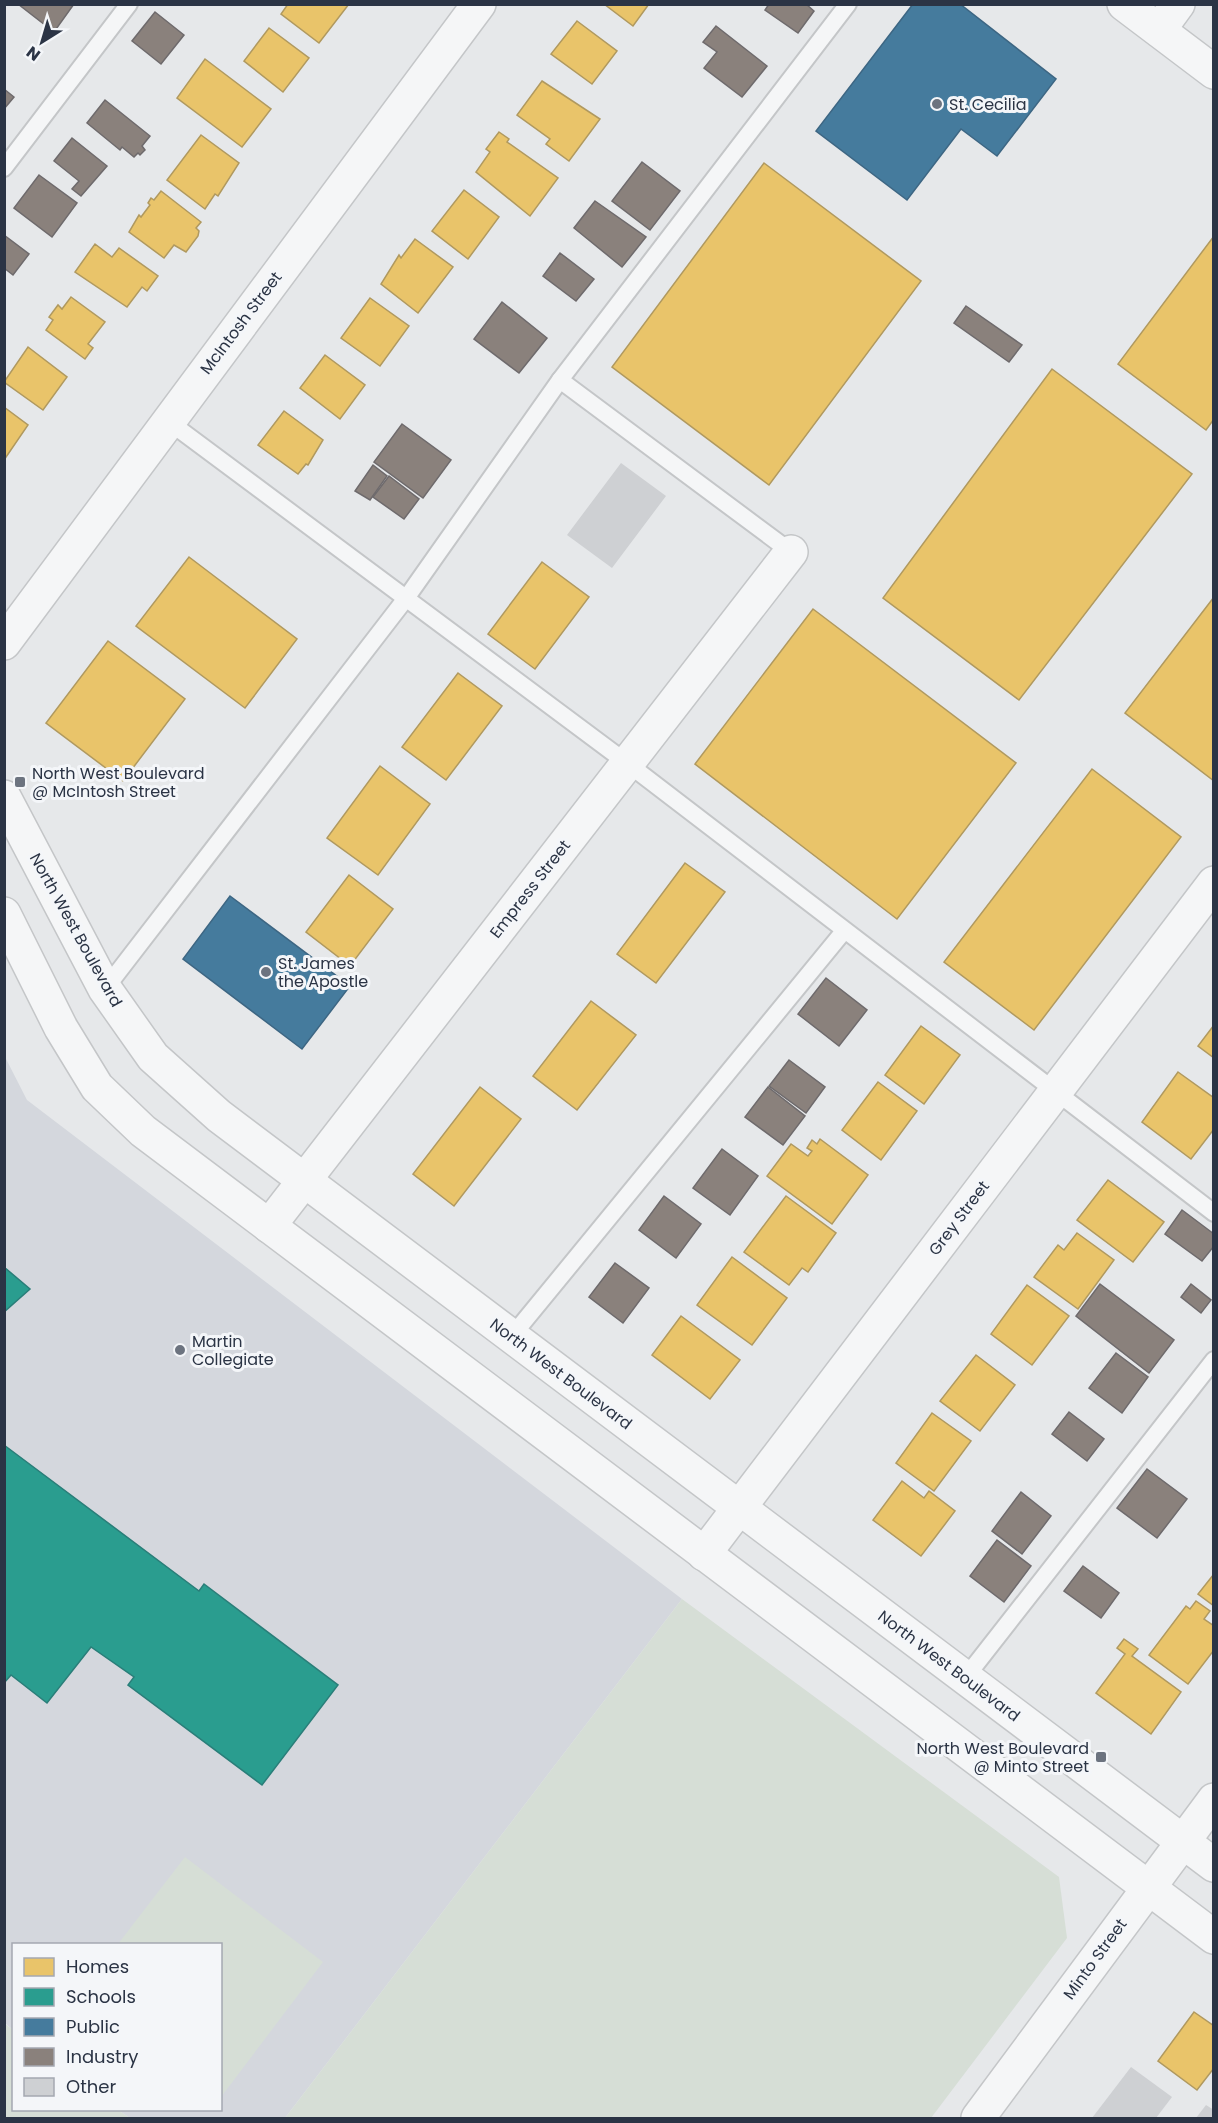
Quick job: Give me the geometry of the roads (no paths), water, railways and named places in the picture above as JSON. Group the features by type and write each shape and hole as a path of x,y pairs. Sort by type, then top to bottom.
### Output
{"street":[{"name":"McIntosh Street","path":"4,643 479,4"},
{"path":"1124,4 1214,72"},
{"path":"1158,30 1178,4"},
{"name":"Empress Street","path":"269,1226 791,552"},
{"name":"North West Boulevard","path":"4,797 105,989 153,1057 219,1116 1214,1865"},
{"name":"Grey Street","path":"704,1554 1214,883"},
{"path":"7,924 61,1028 97,1087 143,1131 1214,1937"},
{"name":"Minto Street","path":"978,2118 1147,1887 1214,1800"}],"lane":[{"path":"4,168 129,4"},
{"path":"105,989 408,597 560,380 848,4"},
{"path":"560,380 791,552"},
{"path":"168,421 408,597 1214,1213"},
{"path":"512,1336 844,931"},
{"path":"965,1678 1214,1360"}],"place":[{"name":"St. Cecilia","path":"937,104"},
{"name":"North West Boulevard @ McIntosh Street","path":"20,782"},
{"name":"St. James the Apostle","path":"266,972"},
{"name":"Martin Collegiate","path":"180,1350"},
{"name":"North West Boulevard @ Minto Street","path":"1101,1757"}]}
